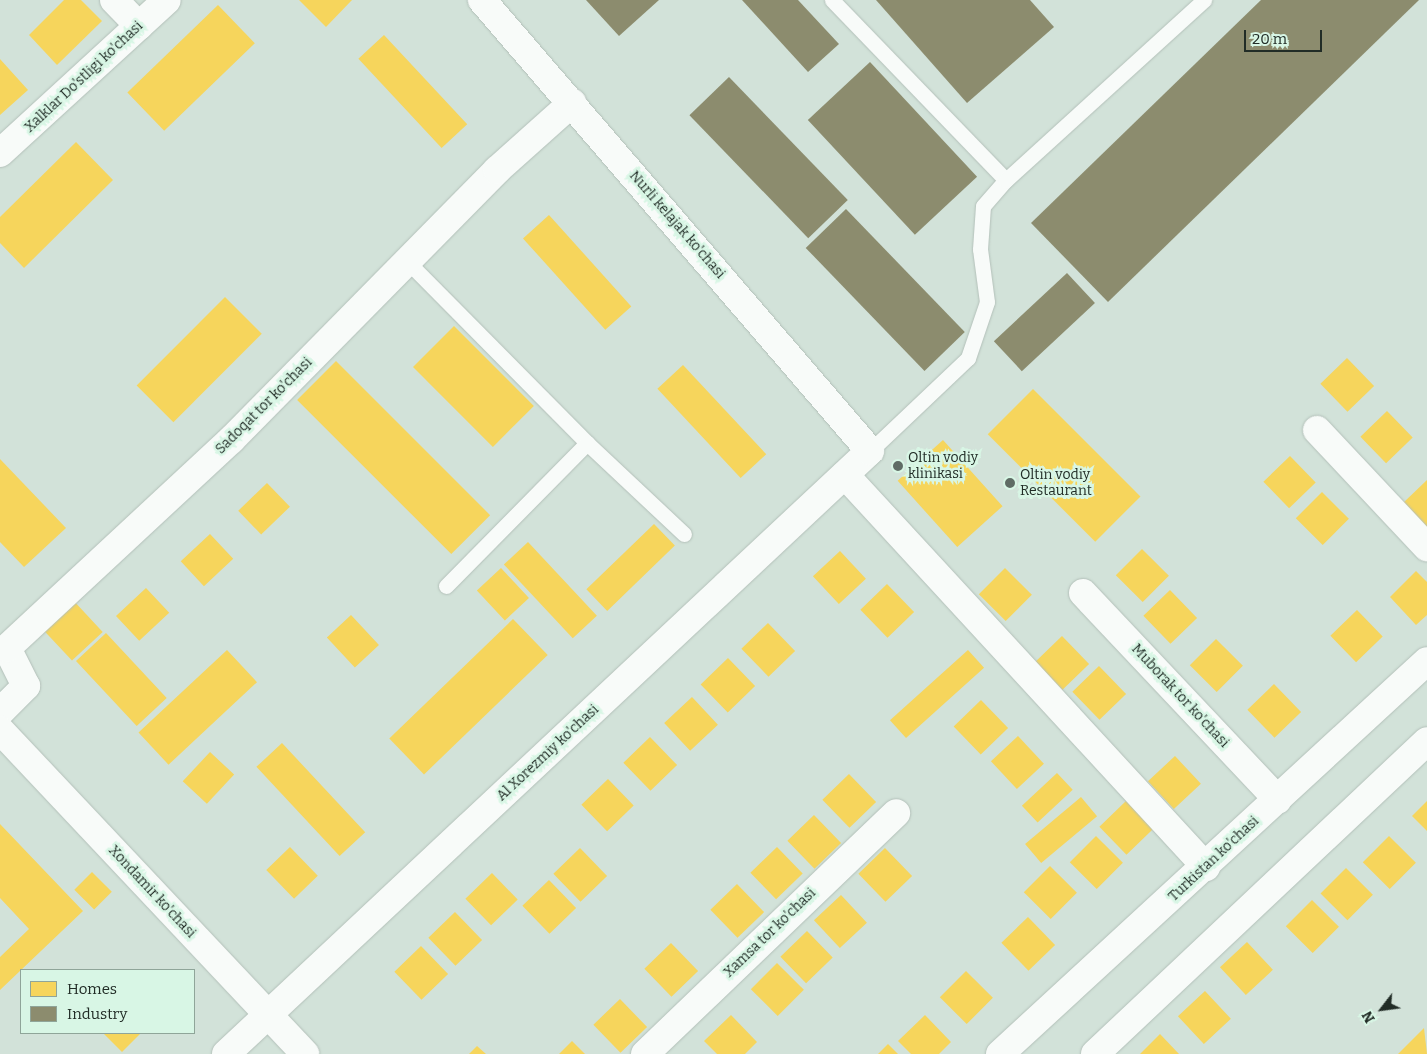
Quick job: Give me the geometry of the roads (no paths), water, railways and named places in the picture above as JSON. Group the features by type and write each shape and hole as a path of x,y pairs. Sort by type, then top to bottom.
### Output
{"street":[{"path":"114,0 139,26"},
{"name":"Xalklar Do'stligi ko'chasi","path":"0,153 167,0"},
{"name":"Nurli kelajak ko'chasi","path":"482,0 870,451"},
{"name":"Sadoqat tor ko'chasi","path":"0,712 26,686 7,648 231,440 496,170 572,103"},
{"path":"1317,430 1427,546"},
{"name":"Al Xorezmiy ko'chasi","path":"226,1054 870,451"},
{"path":"845,474 1206,867"},
{"name":"Muborak tor ko'chasi","path":"1083,593 1278,800"},
{"name":"Turkistan ko'chasi","path":"1000,1054 1206,867 1427,661"},
{"name":"Xondamir ko'chasi","path":"0,730 305,1054"},
{"path":"1095,1054 1427,741"},
{"name":"Xamsa tor ko'chasi","path":"645,1054 896,813"}],"lane":[{"path":"832,0 1006,180"},
{"path":"870,451 968,358 987,302 980,249 983,206 1006,180 1204,0"},
{"path":"407,261 587,443 684,534"},
{"path":"446,586 587,443"}],"place":[{"name":"Oltin vodiy klinikasi","path":"898,466"},
{"name":"Oltin vodiy Restaurant","path":"1010,483"}]}
